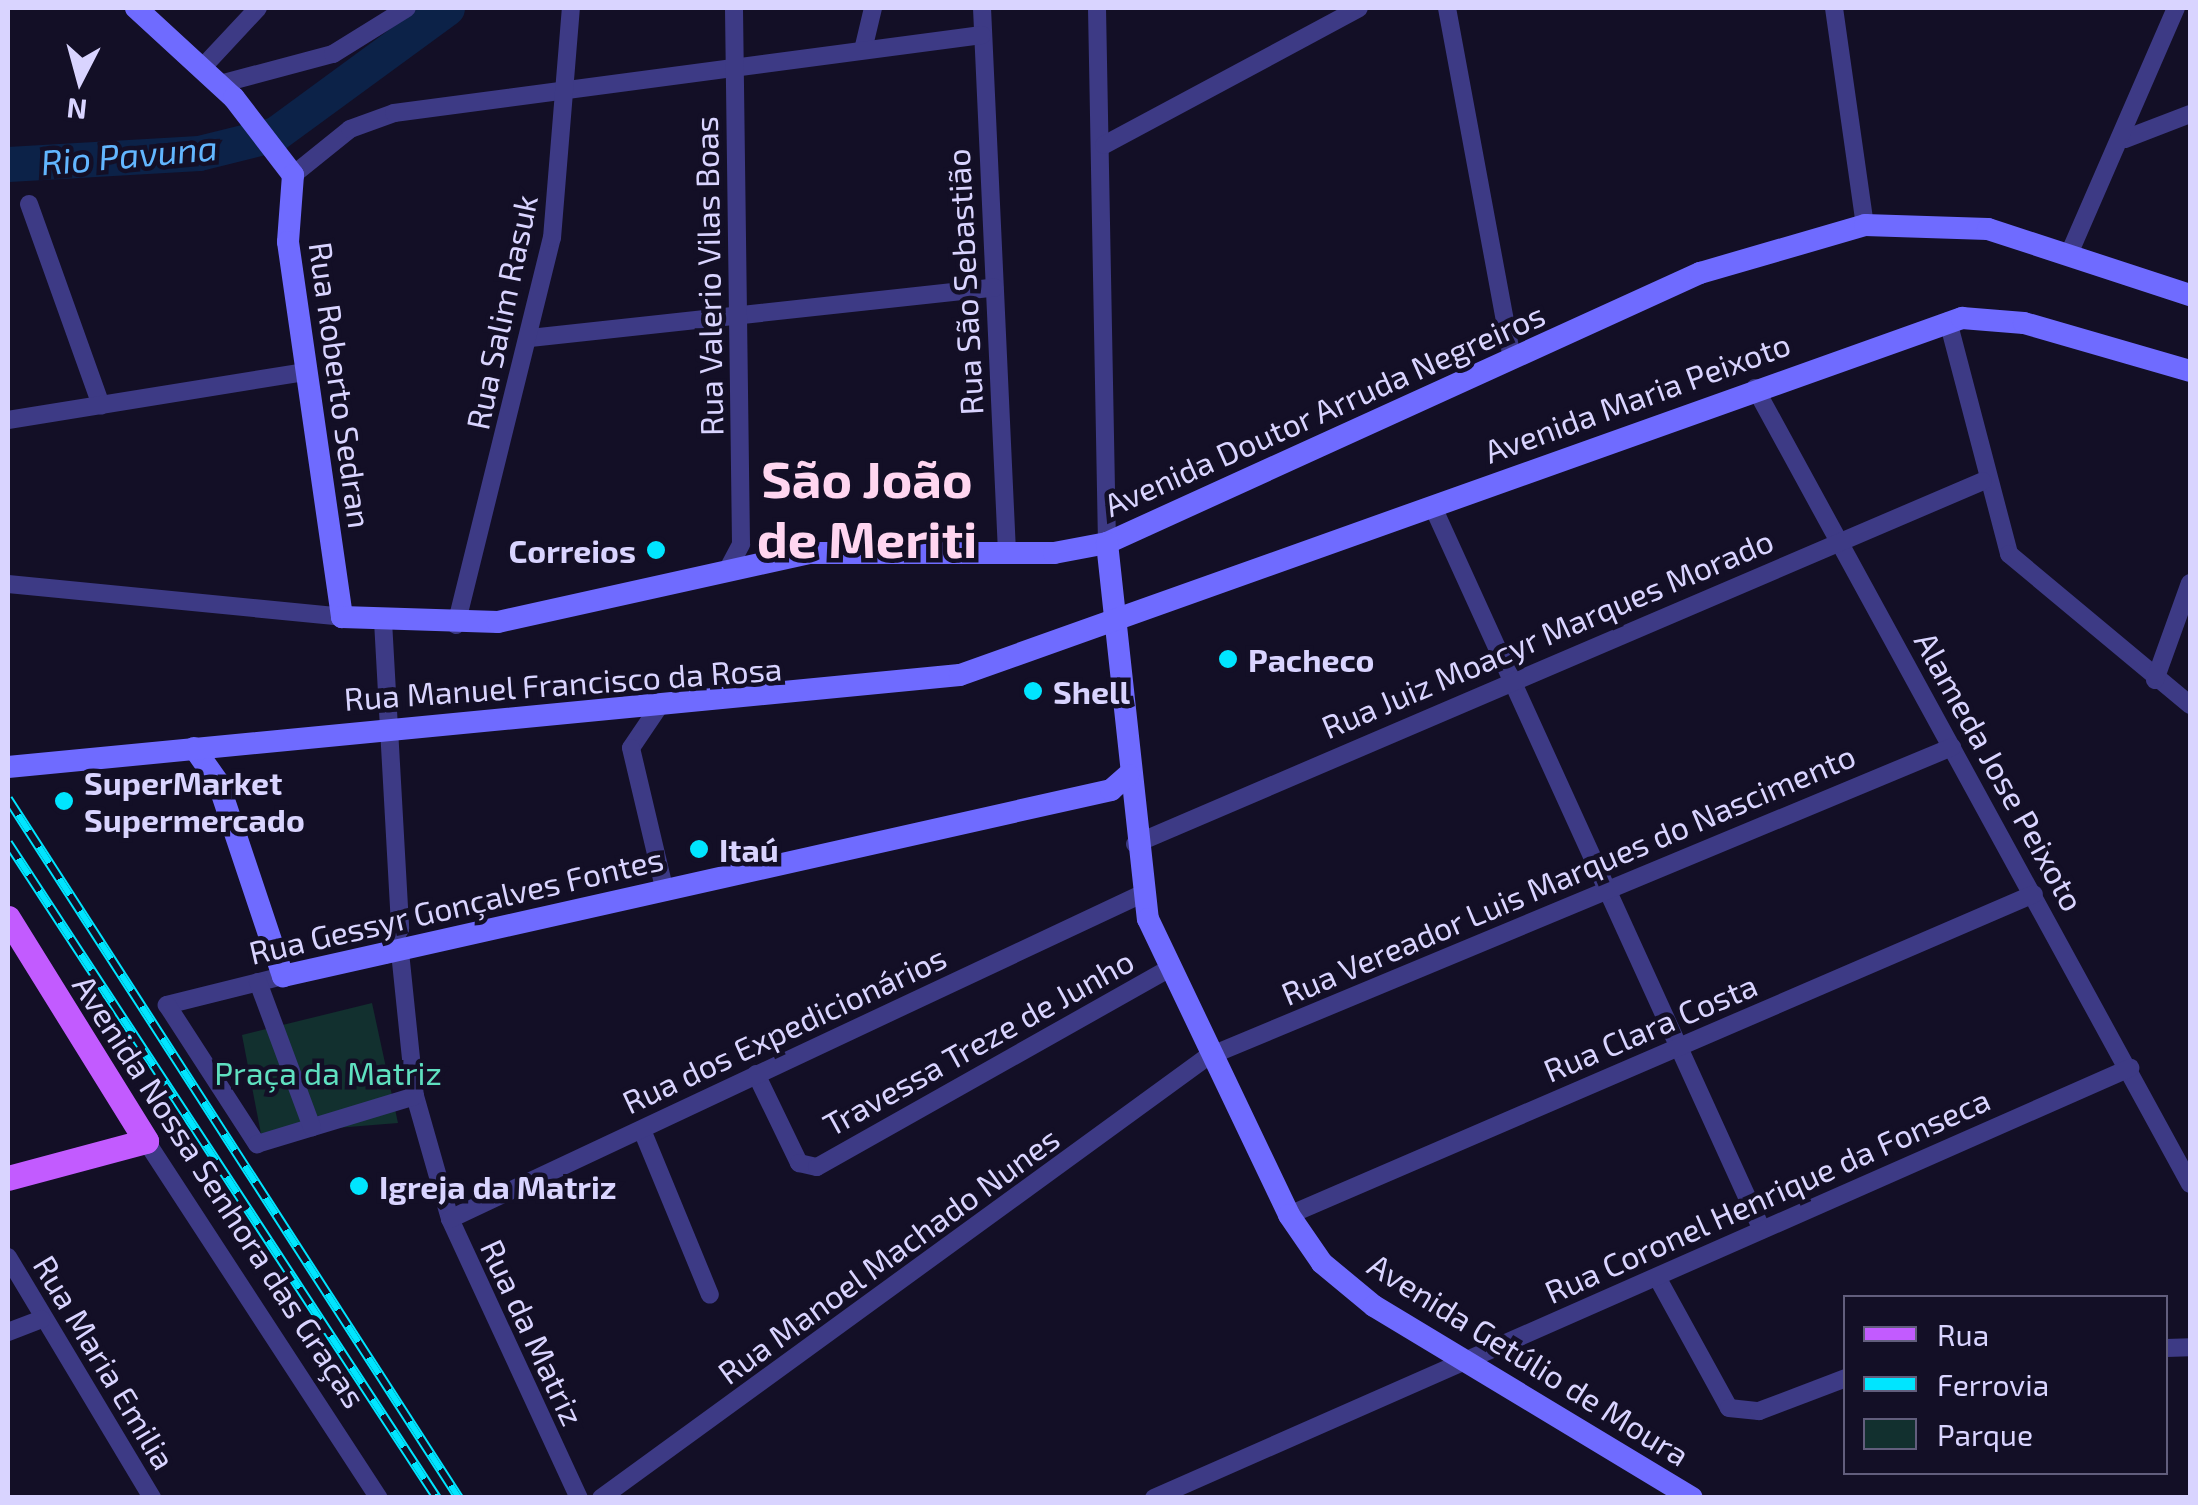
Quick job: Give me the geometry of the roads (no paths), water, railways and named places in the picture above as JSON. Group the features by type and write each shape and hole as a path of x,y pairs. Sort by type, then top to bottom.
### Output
{"main road":[{"path":"136,8 227,91 289,169"},
{"name":"Rua Roberto Sedran","path":"289,169 288,242 342,617"},
{"name":"Avenida Doutor Arruda Negreiros","path":"342,617 456,624 590,605 729,567 748,553 1007,553 1107,543 1744,256 1865,225 1988,229 2190,295"},
{"name":"Avenida Maria Peixoto","path":"1115,622 1948,321 2024,322 2190,371"},
{"name":"Avenida Getúlio de Moura","path":"1107,543 1123,789 1142,894 1167,970 1288,1215 1343,1282 1463,1360 1692,1498"},
{"name":"Rua Manuel Francisco da Rosa","path":"8,766 241,740 902,688 1115,622"},
{"path":"218,782 241,740"},
{"path":"194,748 218,782 284,976"},
{"name":"Rua Gessyr Gonçalves Fontes","path":"284,976 1123,789"},
{"name":"Avenida Nossa Senhora das Graças","path":"8,918 146,1141"},
{"path":"8,1178 146,1141"}],"street":[{"path":"202,68 258,8"},
{"path":"227,91 334,54 407,8"},
{"name":"Rua Salim Rasuk","path":"456,624 530,338 559,192 570,8"},
{"name":"Rua Valerio Vilas Boas","path":"734,8 748,553"},
{"path":"863,50 873,8"},
{"name":"Rua São Sebastião","path":"982,8 1007,553"},
{"path":"1097,8 1104,146 1107,543"},
{"path":"1104,146 1359,8"},
{"path":"1448,8 1512,360"},
{"path":"1834,8 1865,225"},
{"path":"2070,254 2125,138 2176,8"},
{"path":"289,169 370,120 563,86 982,35"},
{"path":"2125,138 2190,114"},
{"path":"29,204 101,406"},
{"path":"530,338 994,288"},
{"path":"1948,321 1983,481 2027,578 2190,706"},
{"path":"8,420 304,372"},
{"name":"Alameda Jose Peixoto","path":"1755,388 2190,1184"},
{"name":"Rua Juiz Moacyr Marques Morado","path":"1135,844 1983,481"},
{"path":"1433,506 1685,1044 1762,1230"},
{"path":"2156,680 2190,583"},
{"path":"8,584 342,617"},
{"name":"Rua da Matriz","path":"384,622 400,929 393,953 415,1096 450,1219 579,1498"},
{"path":"658,708 630,748 666,892"},
{"name":"Rua Vereador Luis Marques do Nascimento","path":"1207,1057 1952,747"},
{"name":"Rua dos Expedicionários","path":"450,1219 1142,894"},
{"name":"Rua Clara Costa","path":"1288,1215 2034,894"},
{"name":"Travessa Treze de Junho","path":"756,1074 799,1162 817,1167 1167,970"},
{"name":"Rua Gessyr Gonçalves Fontes","path":"284,976 167,1005 257,1144 312,1127"},
{"path":"258,982 312,1127 415,1096"},
{"name":"Rua Manoel Machado Nunes","path":"601,1498 1207,1057"},
{"name":"Rua Coronel Henrique da Fonseca","path":"1154,1498 2130,1068"},
{"path":"642,1130 710,1295"},
{"name":"Avenida Nossa Senhora das Graças","path":"146,1141 379,1498"},
{"name":"Rua Maria Emilia","path":"8,1257 152,1498"},
{"path":"1657,1278 1729,1408 1760,1412 1843,1379"},
{"path":"8,1332 42,1319"}],"waterway":[{"name":"Rio Pavuna","path":"8,164 199,153 275,134 447,8"}],"railway":[{"path":"8,799 459,1498"},
{"path":"8,843 437,1498"}],"place":[{"name":"Correios","path":"656,550"},
{"name":"Pacheco","path":"1228,659"},
{"name":"Shell","path":"1033,691"},
{"name":"SuperMarket Supermercado","path":"64,801"},
{"name":"Itaú","path":"699,849"},
{"name":"Igreja da Matriz","path":"359,1186"}],"district":[{"name":"São João de Meriti","path":"867,508"}],"park label":[{"name":"Praça da Matriz","path":"328,1072"}]}
